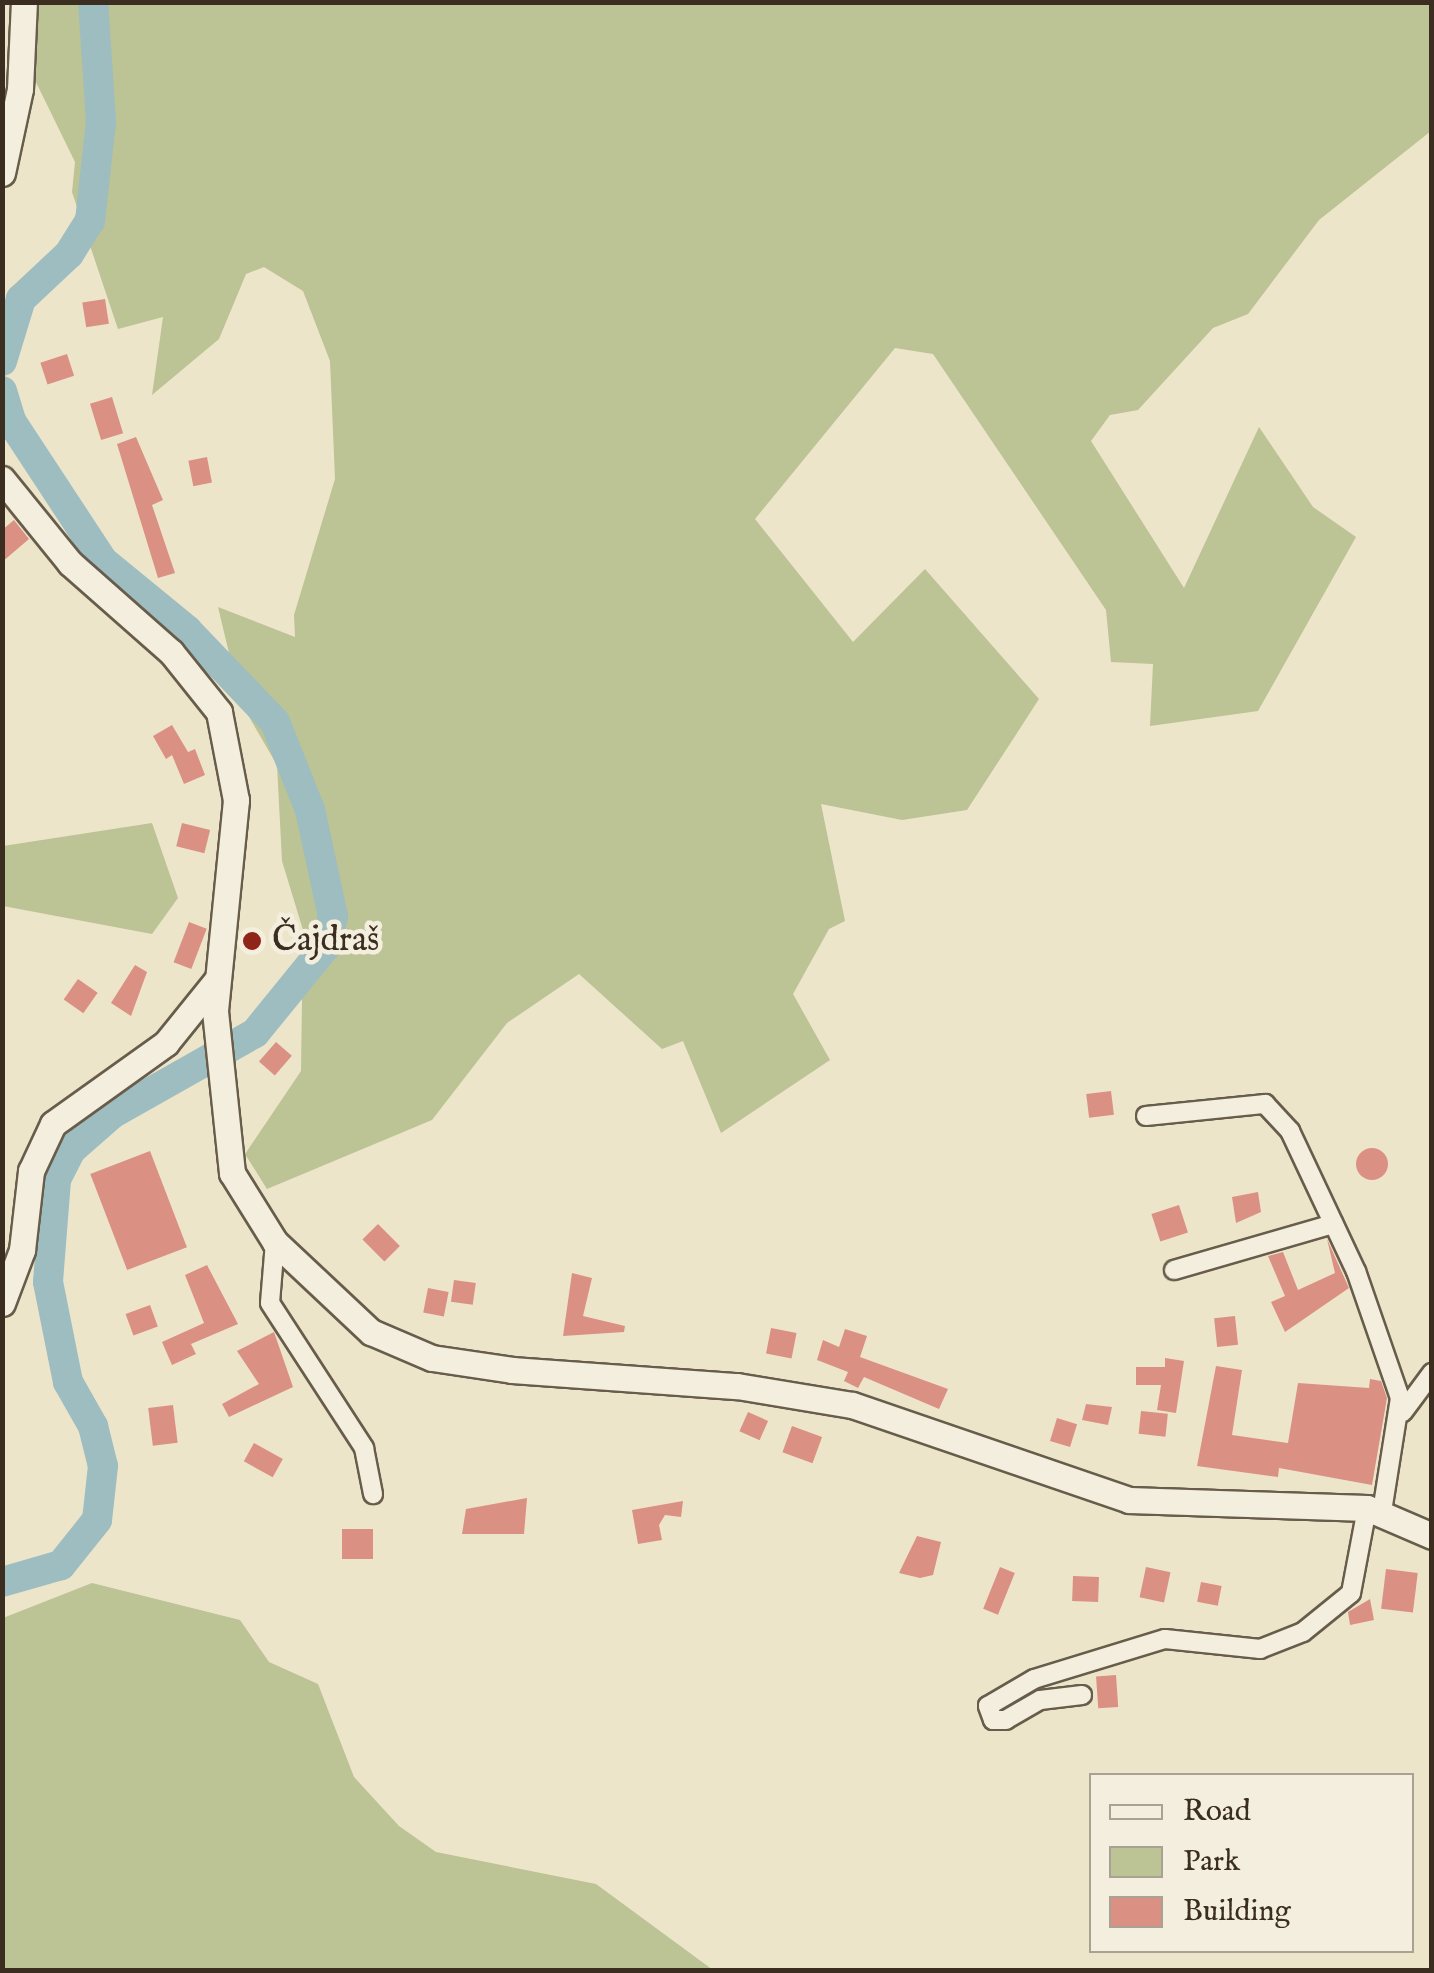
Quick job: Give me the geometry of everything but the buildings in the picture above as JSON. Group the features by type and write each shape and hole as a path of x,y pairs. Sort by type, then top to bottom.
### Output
{"main road":[{"path":"2,174 20,89 24,2"},
{"path":"2,480 70,562 171,652 219,712 236,800 216,981 218,1075 232,1173 274,1242 371,1332 432,1358 611,1381 753,1388 852,1405 1129,1500 1375,1510 1432,1536"},
{"path":"2,1303 22,1250 31,1171 53,1124 166,1043 216,981"}],"street":[{"path":"1146,1116 1265,1104 1290,1131 1333,1224 1403,1412"},
{"path":"1174,1270 1333,1224"},
{"path":"274,1242 270,1303 364,1448 373,1494"},
{"path":"1082,1695 1040,1700 1006,1720 994,1720 988,1706 1020,1684 1165,1639 1260,1649 1303,1632 1351,1593 1403,1412 1432,1373"}],"green space":[{"path":"19,3 1431,3 1431,131 1319,220 1248,314 1213,328 1138,410 1110,415 1091,441 1184,588 1259,427 1313,507 1356,537 1258,711 1150,726 1153,664 1111,662 1106,610 933,354 895,348 755,519 853,642 925,569 1039,699 967,810 902,820 821,804 845,921 829,929 793,994 830,1060 721,1133 683,1041 662,1049 579,974 507,1023 432,1120 267,1189 245,1154 301,1071 303,930 282,861 277,765 241,703 218,607 295,637 294,615 335,479 330,361 303,291 264,267 246,274 219,339 152,395 163,317 118,329 72,192 75,162 32,74"},
{"path":"152,823 178,898 152,934 3,906 3,846"},
{"path":"92,1583 240,1620 269,1662 318,1684 354,1777 399,1826 436,1852 596,1884 713,1970 3,1970 3,1618"}],"waterway":[{"path":"2,361 21,299 69,254 90,221 101,121 93,2"},
{"path":"2,391 11,421 103,561 187,630 275,722 310,810 333,916 325,947 255,1033 112,1114 71,1150 56,1180 48,1282 68,1382 93,1426 103,1466 97,1520 61,1565 2,1582"}],"place":[{"name":"Čajdraš","path":"252,941"}]}
